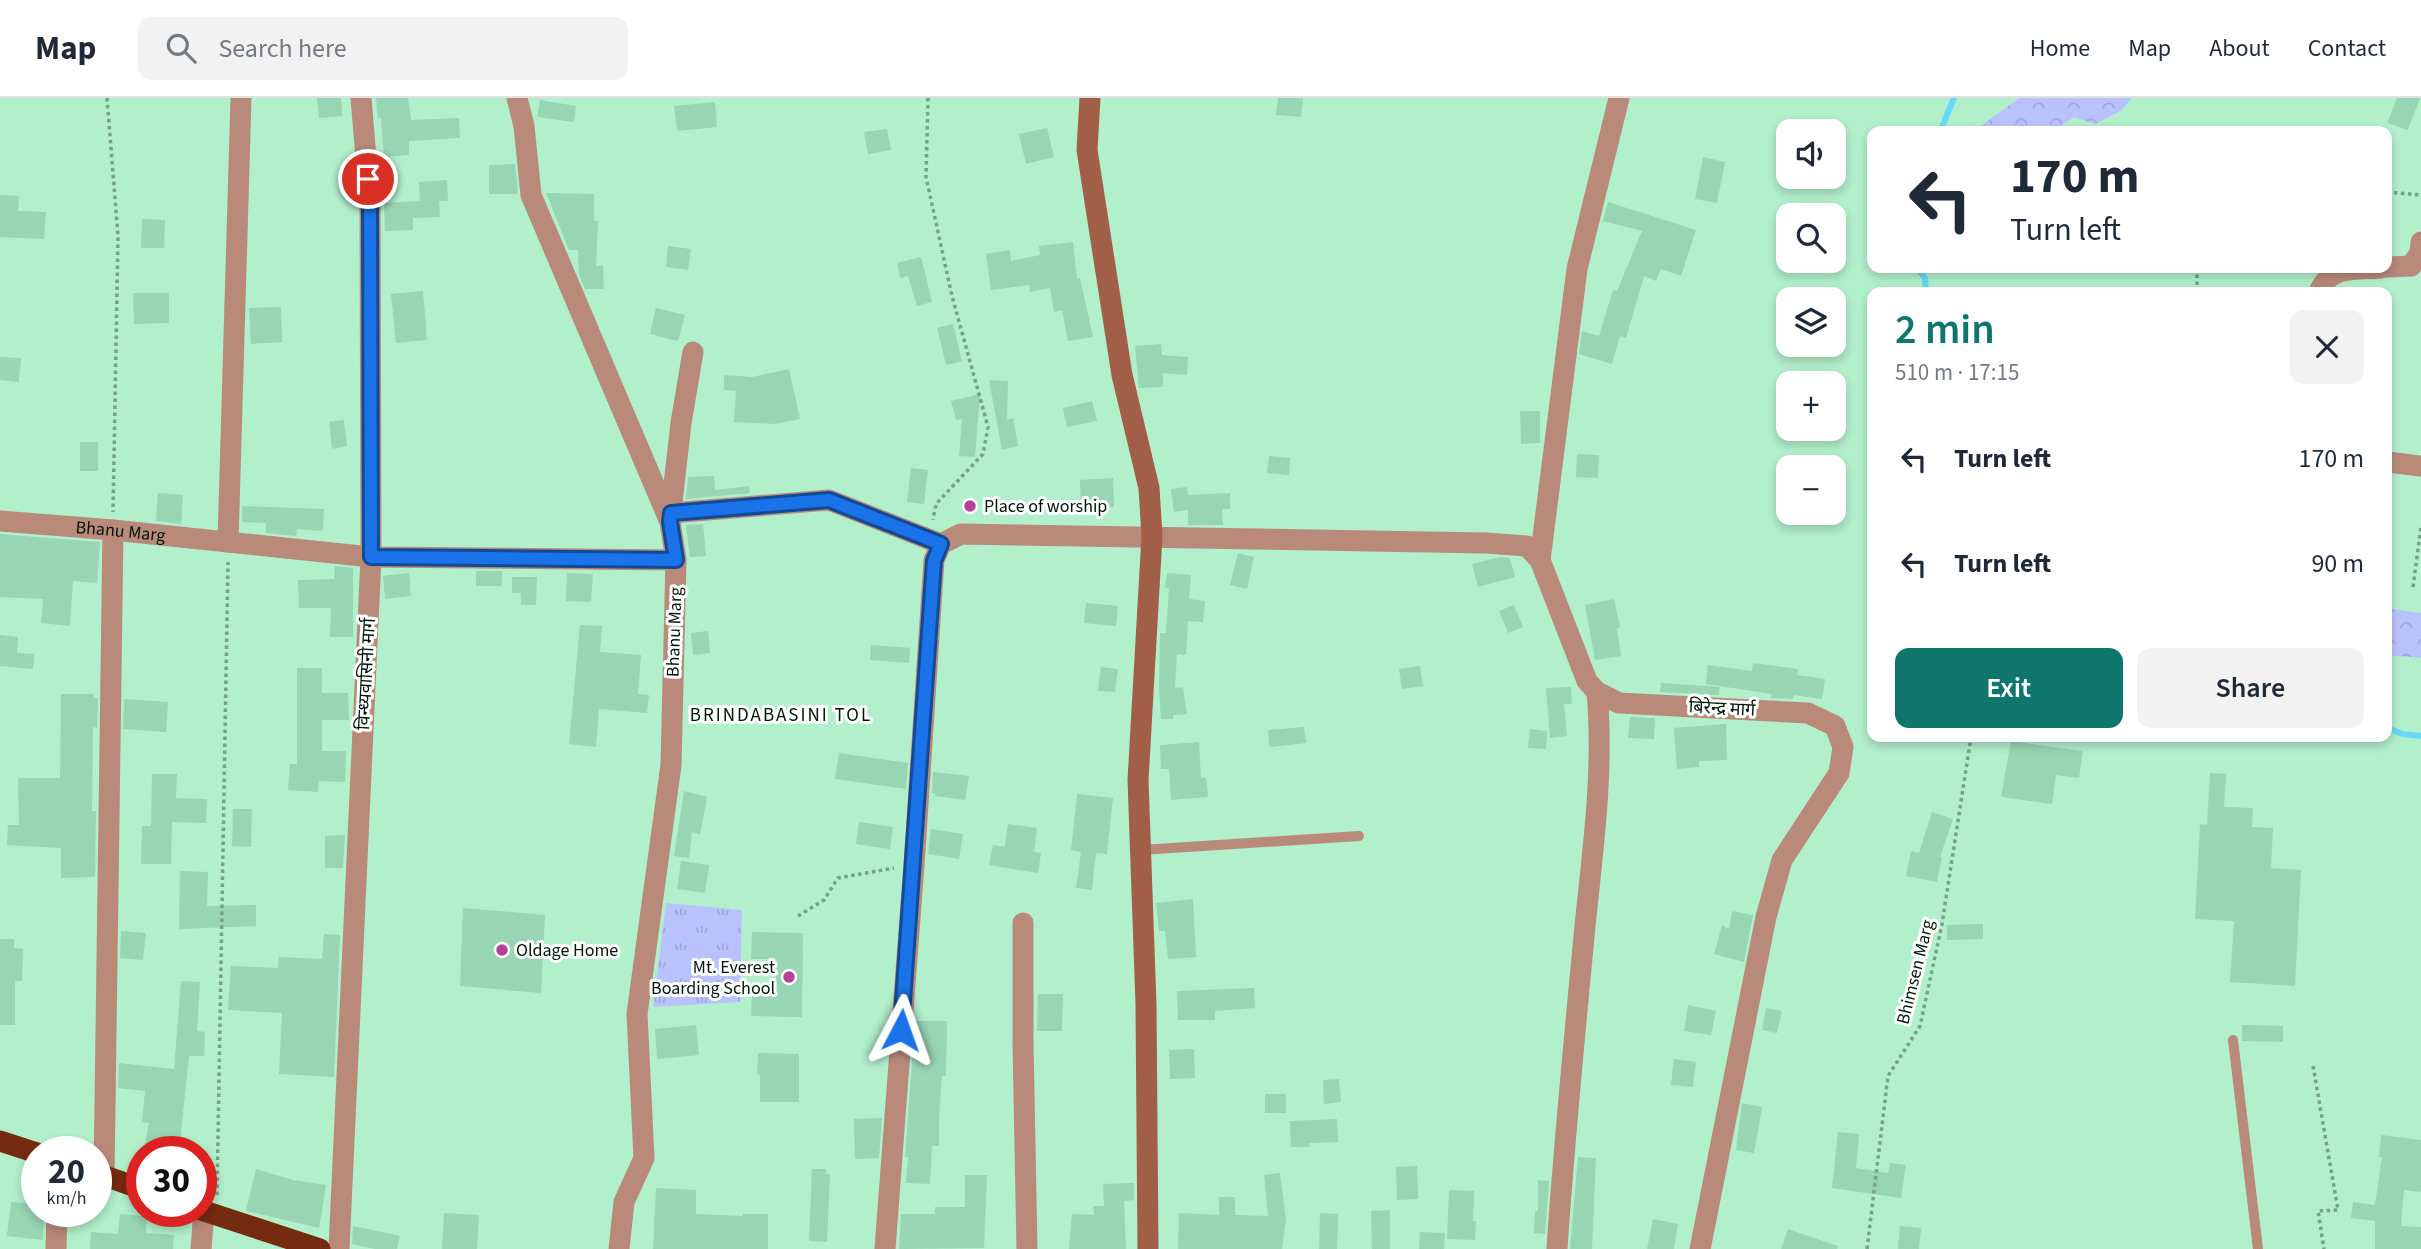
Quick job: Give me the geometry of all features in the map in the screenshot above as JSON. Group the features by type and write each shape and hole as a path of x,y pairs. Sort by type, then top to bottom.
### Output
{"highway":[{"path":"0,1141 21,1148"},
{"path":"217,1216 289,1245 320,1249"}],"main road":[{"path":"1090,98 1087,150 1122,375 1149,488 1152,536 1138,780 1146,1004 1148,1249"}],"street":[{"path":"228,542 241,98"},
{"name":"विन्ध्यवासिनी मार्ग","path":"339,1249 371,557 370,206 361,98"},
{"path":"517,98 524,126 531,195 670,518"},
{"path":"1540,560 1577,269 1619,98"},
{"path":"2392,267 2412,266 2420,253 2421,243"},
{"path":"2321,287 2325,279 2336,273"},
{"path":"676,560 670,518 693,352"},
{"path":"2392,463 2421,466"},
{"path":"670,518 829,500 941,544"},
{"name":"Bhanu Marg","path":"0,522 113,530 371,557 676,560 671,765 637,1013 644,1158 624,1202 619,1249"},
{"path":"101,1136 113,530"},
{"path":"885,1249 934,561 941,544 961,534 1486,543 1527,546 1540,560 1587,681 1597,692 1600,729 1597,807 1565,1137 1557,1249"},
{"name":"बिरेन्द्र मार्ग","path":"1597,692 1619,703 1808,713 1835,726 1843,747 1839,773 1782,860 1766,916 1700,1249"},
{"path":"1023,923 1027,1249"},
{"path":"56,1249 57,1227"},
{"path":"201,1249 205,1227"}],"lane":[{"path":"1141,850 1359,836"},
{"path":"2234,1040 2258,1249"}],"path":[{"path":"107,98 118,236 113,530"},
{"path":"928,98 926,177 952,296 988,427 983,454 936,503 933,521 941,544"},
{"path":"2392,192 2421,195"},
{"path":"2413,587 2421,527"},
{"path":"209,1136 228,542"},
{"name":"Bhimsen Marg","path":"1867,1249 1888,1076 1920,1026 1942,924 1970,742"},
{"path":"798,916 824,900 838,878 914,865"},
{"path":"2313,1066 2338,1210 2318,1211 2324,1249"}],"green space":[{"path":"2019,98 2132,98 2121,111 2095,124 2074,117 2061,126 1981,126"},
{"path":"2392,609 2421,613 2421,658 2392,655"},
{"path":"666,903 742,910 740,1002 653,1007"}],"building":[{"path":"317,98 341,98 342,116 319,118"},
{"path":"376,98 408,98 411,120 459,118 460,138 409,141 409,155 384,157 381,118 378,119"},
{"path":"1278,98 1303,98 1301,117 1276,115"},
{"path":"2397,98 2420,98 2408,130 2387,123"},
{"path":"540,100 576,106 574,122 537,117"},
{"path":"715,102 717,127 677,131 674,106"},
{"path":"1047,128 1054,157 1026,164 1019,134"},
{"path":"887,129 891,150 868,154 864,132"},
{"path":"1703,157 1725,162 1717,203 1695,199"},
{"path":"515,164 518,194 489,194 489,165"},
{"path":"447,180 448,201 439,201 440,217 413,218 413,230 385,231 384,203 420,201 419,182"},
{"path":"546,193 594,194 594,221 598,221 596,266 603,265 604,289 585,289 579,275 578,250 569,250"},
{"path":"0,195 19,196 18,211 46,212 44,239 0,237"},
{"path":"1608,202 1696,230 1681,276 1661,269 1656,281 1644,276 1626,338 1620,336 1612,364 1579,354 1582,331 1599,336 1613,290 1617,291 1642,231 1603,221"},
{"path":"142,219 165,220 164,248 141,248"},
{"path":"1073,242 1077,279 1080,278 1093,337 1068,341 1062,310 1054,312 1050,288 1030,292 1029,285 991,290 986,254 1010,250 1011,261 1040,255 1039,246"},
{"path":"668,246 691,249 688,270 666,267"},
{"path":"921,257 932,302 917,306 908,276 900,278 897,263"},
{"path":"423,291 427,340 396,343 391,294"},
{"path":"133,293 169,293 169,323 134,324"},
{"path":"281,307 282,342 251,344 249,308"},
{"path":"656,308 685,315 678,341 650,334"},
{"path":"953,324 962,361 946,365 937,328"},
{"path":"1161,344 1162,355 1188,357 1187,375 1163,373 1163,387 1139,388 1135,346"},
{"path":"0,357 21,358 19,382 0,380"},
{"path":"789,369 800,419 775,424 734,422 736,391 724,390 724,375 752,377"},
{"path":"989,380 1008,381 1007,420 1013,418 1018,446 1002,450"},
{"path":"980,394 975,457 959,456 962,419 956,420 951,401"},
{"path":"1092,401 1097,421 1067,427 1063,408"},
{"path":"1520,411 1540,411 1540,443 1521,444"},
{"path":"344,420 347,446 332,449 329,422"},
{"path":"80,442 98,442 98,471 80,471"},
{"path":"1577,454 1599,455 1598,478 1576,477"},
{"path":"1269,456 1290,458 1289,475 1267,473"},
{"path":"911,468 928,470 924,504 907,502"},
{"path":"714,476 715,490 749,486 750,493 686,499 688,477"},
{"path":"1113,478 1114,507 1081,508 1080,480"},
{"path":"1187,487 1188,495 1230,493 1230,509 1222,509 1223,525 1188,525 1188,510 1174,512 1171,489"},
{"path":"158,493 183,495 181,524 156,521"},
{"path":"242,506 324,509 323,531 297,529 296,536 266,533 266,523 242,522"},
{"path":"703,524 706,556 690,557 686,525"},
{"path":"0,534 100,542 97,583 73,581 70,626 41,623 43,599 0,597"},
{"path":"1238,553 1254,557 1247,589 1230,585"},
{"path":"1500,557 1510,558 1515,577 1478,587 1472,564"},
{"path":"335,566 353,568 353,637 330,637 331,608 299,608 298,580 334,579"},
{"path":"476,571 502,571 502,586 476,586"},
{"path":"409,573 411,596 385,599 383,576"},
{"path":"567,573 593,574 591,602 566,601"},
{"path":"1167,573 1191,575 1189,599 1205,601 1203,622 1188,621 1186,655 1177,654 1175,688 1183,687 1187,714 1173,715 1173,719 1161,719 1160,633 1166,633 1169,588 1165,588"},
{"path":"512,577 537,577 536,605 521,605 521,593 512,593"},
{"path":"1614,599 1620,627 1617,628 1621,656 1595,660 1585,605"},
{"path":"1086,603 1118,606 1116,626 1084,623"},
{"path":"1514,605 1523,627 1508,633 1499,611"},
{"path":"580,625 602,626 600,652 641,655 638,694 649,695 647,713 599,709 596,747 569,744"},
{"path":"708,631 710,653 693,655 691,633"},
{"path":"0,635 18,637 17,653 34,654 33,669 0,666"},
{"path":"871,645 910,648 909,663 870,660"},
{"path":"1753,663 1798,669 1797,675 1825,679 1822,699 1794,695 1793,699 1771,698 1772,694 1706,684 1708,665 1752,671"},
{"path":"1420,666 1423,686 1402,689 1399,669"},
{"path":"1101,667 1118,669 1115,692 1098,691"},
{"path":"297,668 322,668 322,693 348,693 349,720 322,720 322,751 346,751 345,782 319,781 318,792 288,790 290,764 297,764"},
{"path":"1661,683 1720,687 1719,695 1660,692"},
{"path":"1571,687 1572,704 1564,704 1567,736 1550,738 1546,688"},
{"path":"61,694 94,694 94,698 98,698 97,728 93,727 92,811 96,811 95,877 61,878 61,848 7,845 8,825 19,825 18,778 60,778"},
{"path":"124,699 168,702 166,732 123,729"},
{"path":"1630,717 1655,718 1654,739 1628,738"},
{"path":"1726,724 1727,760 1699,761 1699,767 1677,769 1674,728"},
{"path":"1304,727 1306,743 1269,747 1268,730"},
{"path":"1530,729 1547,731 1546,749 1528,748"},
{"path":"1199,742 1201,778 1206,777 1208,797 1171,800 1169,769 1161,769 1160,745"},
{"path":"2011,742 2083,751 2079,778 2056,775 2052,804 2001,797"},
{"path":"839,753 908,763 906,789 835,779"},
{"path":"933,772 969,776 965,800 935,796 935,793 932,793"},
{"path":"2210,773 2226,774 2224,807 2253,808 2252,827 2273,828 2271,868 2301,870 2295,986 2230,982 2234,921 2195,919 2200,824 2207,825"},
{"path":"152,774 177,774 176,798 207,799 206,823 172,822 171,864 141,864 142,826 151,826"},
{"path":"684,791 707,797 700,834 692,832 689,858 674,856"},
{"path":"1077,794 1113,798 1107,854 1096,853 1092,890 1076,888 1081,852 1071,850"},
{"path":"233,809 252,809 251,847 232,846"},
{"path":"1932,812 1953,819 1940,857 1937,882 1906,876 1911,851 1919,853"},
{"path":"859,822 893,827 890,849 856,844"},
{"path":"1008,824 1037,828 1034,852 1041,853 1038,873 989,865 993,845 1005,847"},
{"path":"931,829 963,834 959,859 928,854"},
{"path":"345,835 343,868 325,868 325,836"},
{"path":"681,861 709,865 705,893 677,889"},
{"path":"180,871 208,872 207,906 256,905 256,926 179,929"},
{"path":"1193,899 1196,957 1168,959 1165,931 1159,931 1156,903"},
{"name":"Oldage Home","path":"463,908 545,915 541,993 460,986"},
{"path":"1732,911 1753,915 1744,962 1714,954 1722,925 1729,929"},
{"path":"1983,924 1983,939 1947,940 1947,925"},
{"path":"121,931 146,933 143,960 120,958"},
{"name":"Mt. Everest Boarding School","path":"752,932 803,933 802,1017 751,1016 752,994 775,995 776,959 751,959"},
{"path":"324,934 340,935 334,1077 279,1074 282,1013 228,1010 231,966 278,968 279,957 322,959"},
{"path":"0,939 14,939 14,948 23,949 22,981 15,981 15,1025 0,1025"},
{"path":"181,981 200,982 197,1031 205,1032 204,1056 189,1056 181,1136 146,1136 149,1123 142,1122 145,1091 118,1088 119,1063 174,1069"},
{"path":"1254,988 1255,1008 1215,1011 1215,1020 1178,1020 1177,991"},
{"path":"1038,994 1063,994 1062,1031 1037,1031"},
{"path":"1688,1005 1716,1011 1711,1035 1684,1031"},
{"path":"1766,1008 1782,1011 1777,1033 1762,1030"},
{"path":"915,1021 947,1021 946,1076 942,1076 939,1146 932,1146 930,1184 906,1183 908,1157 905,1157"},
{"path":"696,1025 699,1055 657,1059 655,1029"},
{"path":"2242,1025 2283,1026 2283,1042 2242,1041"},
{"path":"1194,1049 1195,1078 1170,1079 1169,1050"},
{"path":"758,1053 799,1054 799,1102 760,1102"},
{"path":"1674,1059 1696,1062 1693,1087 1671,1085"},
{"path":"1339,1079 1341,1102 1324,1104 1323,1080"},
{"path":"1265,1094 1286,1094 1286,1113 1265,1113"},
{"path":"1742,1103 1762,1107 1754,1153 1736,1150"},
{"path":"882,1118 879,1158 855,1159 854,1119"},
{"path":"1337,1119 1338,1142 1291,1147 1290,1121"},
{"path":"1838,1132 1859,1134 1856,1168 1888,1173 1890,1163 1906,1165 1901,1198 1832,1188"},
{"path":"2381,1135 2421,1140 2421,1192 2404,1190 2401,1226 2421,1227 2421,1249 2375,1249 2375,1221 2351,1218 2353,1202 2375,1205 2382,1157 2379,1157"},
{"path":"1578,1157 1596,1158 1592,1249 1570,1249"},
{"path":"1417,1166 1418,1199 1397,1200 1396,1167"},
{"path":"256,1169 293,1180 326,1185 319,1228 246,1211"},
{"path":"812,1169 826,1169 826,1174 830,1174 827,1242 809,1241"},
{"path":"1280,1173 1286,1220 1282,1249 1178,1249 1179,1213 1219,1215 1219,1197 1235,1197 1235,1215 1268,1216 1264,1175"},
{"path":"965,1175 987,1175 984,1248 899,1249 901,1214 935,1214 935,1207 965,1207"},
{"path":"1538,1180 1549,1181 1545,1234 1534,1233 1535,1211 1538,1211"},
{"path":"1134,1183 1134,1200 1124,1201 1126,1249 1069,1249 1072,1214 1094,1215 1093,1206 1104,1206 1103,1184"},
{"path":"656,1188 696,1190 696,1214 768,1214 768,1249 653,1249"},
{"path":"1449,1190 1474,1191 1475,1240 1447,1239"},
{"path":"11,1202 21,1203 21,1227 43,1227 43,1240 7,1236"},
{"path":"1390,1210 1390,1249 1372,1249 1371,1211"},
{"path":"444,1213 479,1215 477,1249 442,1249"},
{"path":"1320,1213 1338,1214 1337,1249 1319,1249"},
{"path":"120,1214 126,1214 126,1227 146,1227 146,1233 174,1235 173,1249 90,1249 91,1232 118,1234"},
{"path":"1653,1219 1678,1224 1674,1249 1647,1249"},
{"path":"353,1226 400,1236 397,1249 375,1249 352,1244"},
{"path":"1900,1226 1921,1228 1919,1249 1898,1249"},
{"path":"1788,1229 1838,1246 1837,1249 1781,1249"},
{"path":"1420,1232 1445,1233 1444,1249 1419,1249"}],"waterway":[{"path":"1942,126 1954,98"},
{"path":"1921,273 1925,278 1926,287"},
{"path":"2392,730 2421,736"}],"place":[{"name":"Place of worship","path":"970,506"},
{"name":"Oldage Home","path":"502,950"},
{"name":"Mt. Everest Boarding School","path":"789,977"}],"district":[{"name":"BRINDABASINI TOL","path":"781,714"}],"route":[{"path":"368,179 371,557 676,560 671,513 829,500 941,544 934,561 901,1030"}]}
